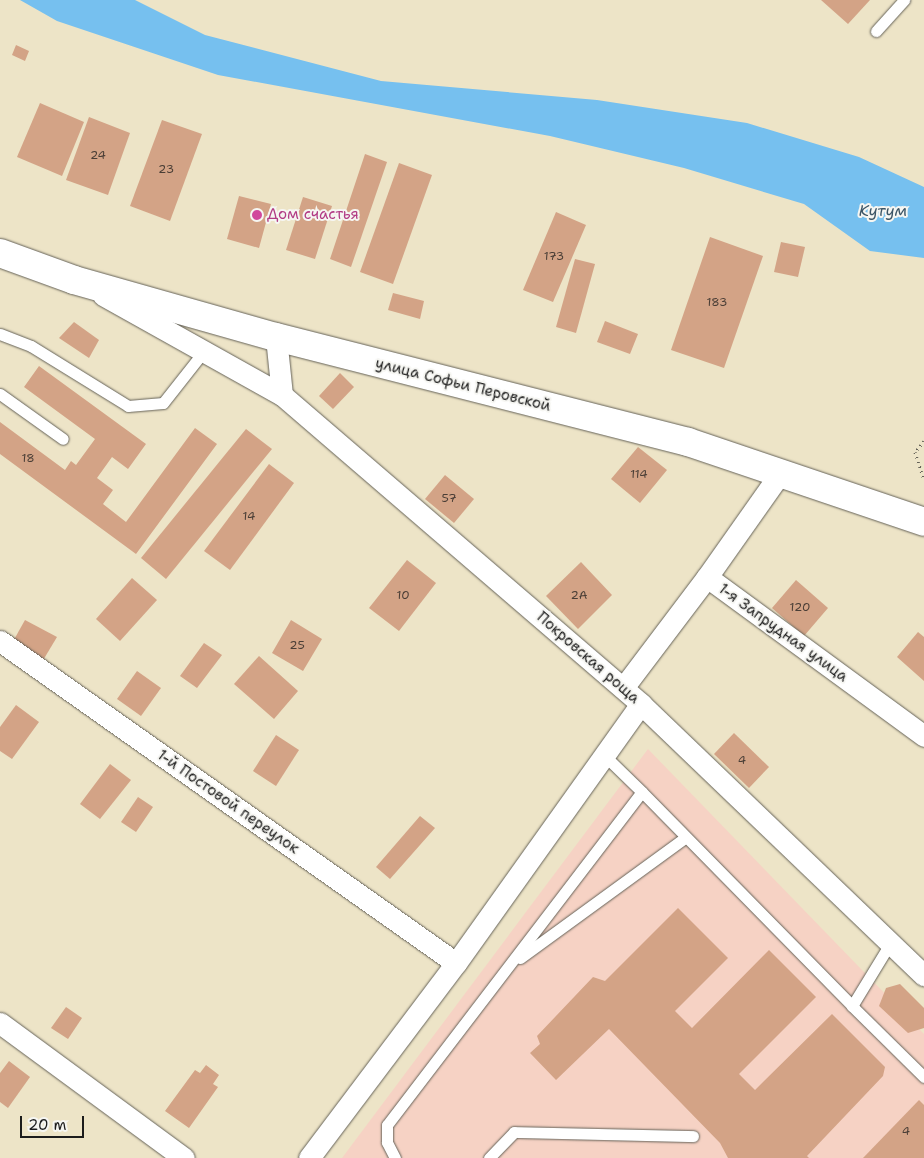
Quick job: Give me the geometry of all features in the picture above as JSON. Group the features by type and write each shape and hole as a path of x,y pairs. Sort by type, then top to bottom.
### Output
{"main road":[{"name":"улица Софьи Перовской","path":"0,253 74,280 276,337 688,442 924,522"}],"street":[{"name":"Покровская роща","path":"74,280 282,395 641,704 924,975"},
{"path":"276,337 282,395"},
{"path":"707,577 781,472"},
{"name":"1-я Запрудная улица","path":"623,688 707,577 924,736"},
{"name":"1-й Постовой переулок","path":"0,641 456,963"},
{"path":"309,1158 456,963 606,756 641,704"},
{"path":"0,1023 184,1158"}],"lane":[{"path":"876,31 904,0"},
{"path":"0,334 31,346 128,406 164,403 204,351"},
{"path":"0,394 63,439"},
{"path":"606,756 924,1077"},
{"path":"396,1158 387,1142 387,1125 642,792"},
{"path":"508,967 686,837"},
{"path":"852,1006 891,942"},
{"path":"489,1158 514,1132 693,1136"}],"path":[{"path":"924,441 915,452 924,479"}],"shaded area":[{"path":"648,749 924,1034 924,1158 342,1158"}],"water":[{"name":"Кутум","path":"20,0 135,0 205,35 381,81 597,100 747,123 859,157 924,187 924,258 870,251 804,204 684,168 550,136 218,75 57,21"}],"building":[{"path":"821,0 870,0 848,24"},
{"path":"16,45 29,51 25,61 12,55"},
{"path":"40,103 84,122 62,176 17,157"},
{"path":"89,117 130,133 108,195 66,180"},
{"path":"162,120 202,134 170,221 130,206"},
{"path":"365,154 387,162 351,267 330,259"},
{"path":"399,163 432,175 393,284 360,272"},
{"path":"239,196 271,204 259,248 227,239"},
{"path":"303,197 332,206 315,259 286,250"},
{"path":"556,212 586,225 553,302 523,290"},
{"path":"710,237 763,256 724,368 671,350"},
{"path":"781,242 805,247 798,277 774,272"},
{"path":"575,259 595,264 576,333 556,327"},
{"path":"393,293 424,301 420,319 388,310"},
{"path":"605,321 638,334 630,354 597,342"},
{"path":"74,322 99,340 89,358 59,338"},
{"path":"39,366 146,444 128,469 112,457 97,478 113,490 103,504 126,522 195,428 217,444 136,554 0,454 0,422 65,470 71,461 76,465 95,439 24,387"},
{"path":"340,373 354,387 333,409 319,396"},
{"path":"246,429 272,449 166,579 141,558"},
{"path":"638,447 667,470 640,503 611,479"},
{"path":"269,464 294,483 230,570 204,551"},
{"path":"445,475 474,499 454,523 425,499"},
{"path":"407,560 436,583 399,631 369,608"},
{"path":"581,562 612,595 578,629 546,596"},
{"path":"132,578 157,600 120,641 96,619"},
{"path":"796,580 828,608 804,636 772,608"},
{"path":"25,620 57,637 42,662 11,645"},
{"path":"291,620 322,639 303,671 272,653"},
{"path":"918,632 924,637 924,681 897,657"},
{"path":"204,643 222,655 197,688 180,676"},
{"path":"259,656 298,691 274,719 234,684"},
{"path":"137,671 161,688 141,716 117,699"},
{"path":"16,705 39,722 12,759 0,751 0,727"},
{"path":"734,733 769,767 749,788 714,754"},
{"path":"276,735 299,750 276,786 253,771"},
{"path":"110,764 131,780 100,819 80,804"},
{"path":"138,797 153,807 136,832 121,822"},
{"path":"420,816 435,828 390,879 376,867"},
{"path":"678,908 728,958 675,1011 692,1028 769,950 816,997 739,1074 755,1090 832,1014 885,1067 883,1076 807,1156 809,1158 728,1158 720,1143 609,1029 556,1080 530,1053 540,1044 537,1036 593,977 605,981"},
{"path":"900,984 924,1008 924,1028 908,1033 879,1006 886,988"},
{"path":"66,1007 82,1018 68,1039 51,1028"},
{"path":"9,1061 30,1077 8,1108 0,1102 0,1073"},
{"path":"206,1065 219,1075 213,1084 218,1087 189,1128 165,1111 195,1070 200,1073"},
{"path":"919,1100 924,1105 924,1158 863,1158"}],"place":[{"name":"Дом счастья","path":"257,215"}]}
